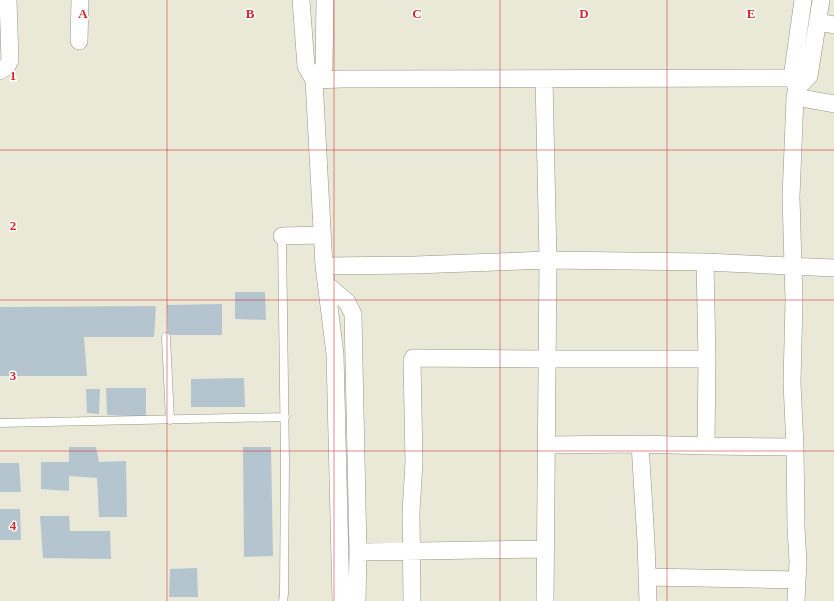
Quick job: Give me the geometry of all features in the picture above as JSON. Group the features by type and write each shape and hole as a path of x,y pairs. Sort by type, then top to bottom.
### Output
{"street":[{"path":"79,41 80,0"},
{"path":"302,0 306,66 314,80 324,266 335,354 341,601"},
{"path":"314,80 324,67 325,0"},
{"path":"796,601 798,562 796,528 796,447 792,383 793,266 791,197 795,88 803,0"},
{"path":"795,88 809,76 826,24 821,0"},
{"path":"0,71 8,66 10,60 5,5"},
{"path":"314,80 544,78 795,88 834,104"},
{"path":"544,78 548,260 545,601"},
{"path":"282,236 322,235"},
{"path":"324,266 415,265 548,260 705,262 834,268"},
{"path":"705,262 707,358 706,446"},
{"path":"326,284 346,302 353,314 358,552 357,601"},
{"path":"412,601 411,512 414,462 413,358 707,358"},
{"path":"547,445 640,444 796,447"},
{"path":"640,444 648,601"},
{"path":"358,552 545,549"},
{"path":"647,577 797,580"}],"lane":[{"path":"282,236 285,417 283,601"},
{"path":"166,337 170,420"},
{"path":"0,423 285,417"}],"building":[{"path":"235,292 265,292 266,320 235,319"},
{"path":"222,304 222,335 168,335 167,305"},
{"path":"156,306 154,337 84,337 87,376 0,376 0,307"},
{"path":"244,378 245,407 191,407 191,379"},
{"path":"106,388 146,388 146,417 107,415"},
{"path":"86,389 100,389 99,414 87,413"},
{"path":"69,447 96,447 99,462 126,461 127,517 99,517 97,478 69,476 69,491 41,489 41,462 69,462"},
{"path":"243,447 271,447 273,556 244,557"},
{"path":"0,463 19,463 21,492 0,492"},
{"path":"0,509 20,509 21,540 0,540"},
{"path":"40,516 69,516 70,531 110,531 111,559 43,558"},
{"path":"197,568 198,597 169,597 170,569"}]}
